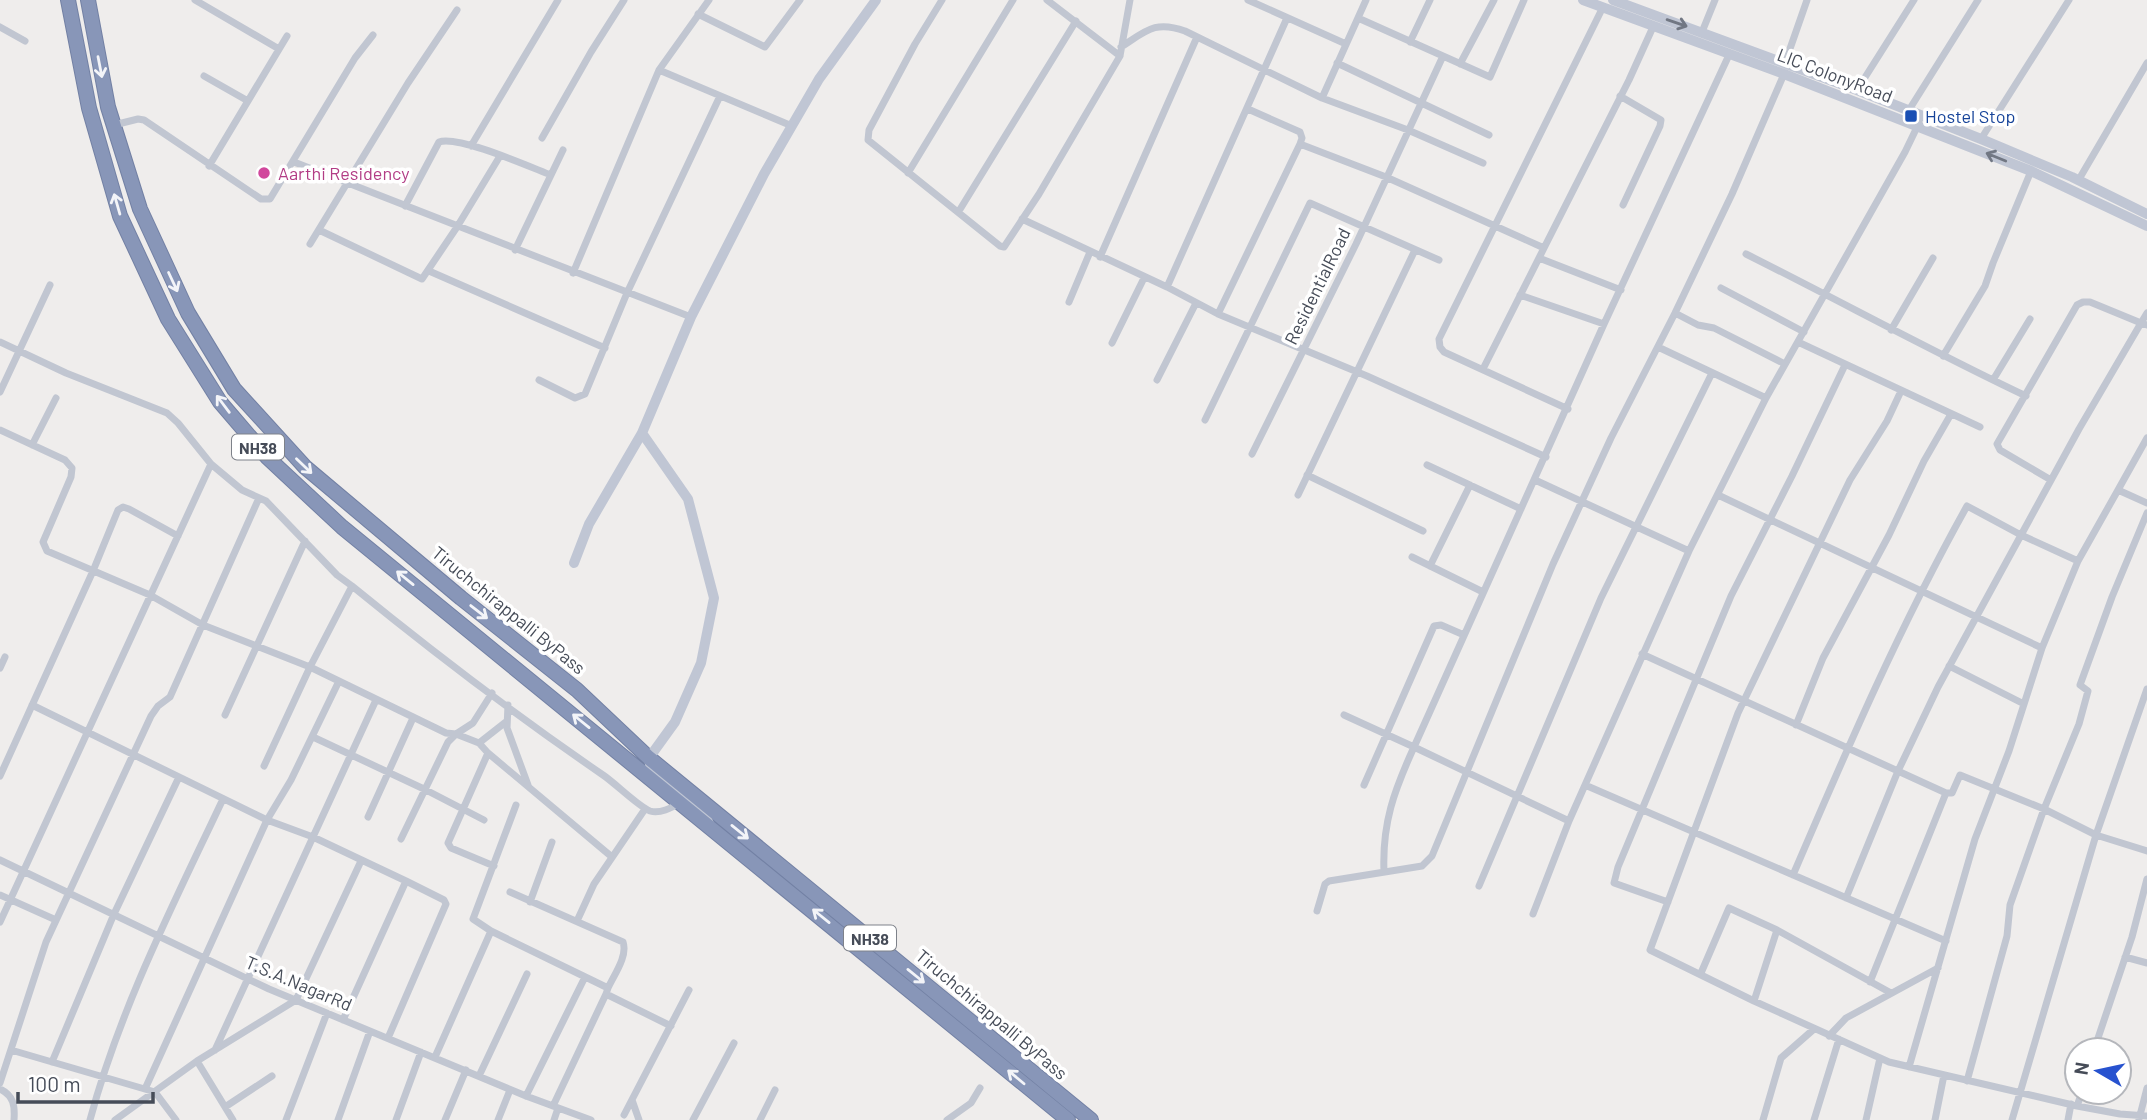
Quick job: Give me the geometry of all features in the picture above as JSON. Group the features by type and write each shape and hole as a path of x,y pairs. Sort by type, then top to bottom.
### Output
{"highway":[{"name":"Tiruchchirappalli ByPass","path":"68,0 89,108 120,216 168,319 220,402 268,458 333,519 1068,1120"},
{"name":"Tiruchchirappalli ByPass","path":"88,0 108,107 140,209 188,313 234,389 305,467 577,690 649,758 1091,1120"},
{"path":"577,690 583,702 634,751 634,764"}],"main road":[{"path":"574,563 589,524 642,433 691,317 764,174 819,79 876,0"},
{"name":"LIC ColonyRoad","path":"1583,0 1653,27 1713,42 1920,121 2031,171 2072,181 2147,226"},
{"name":"LIC ColonyRoad","path":"1617,1 1702,32 1729,55 1857,90 1909,110 1920,121"},
{"path":"1920,121 1981,139 2147,214"},
{"path":"642,433 688,499 714,598 701,663 675,722 649,758"},
{"name":"Tiruchchirappalli ByPass","path":"649,758 651,770 704,813 710,826"}],"street":[{"path":"195,0 279,49"},
{"path":"471,146 558,0"},
{"path":"542,138 590,52 624,0"},
{"path":"573,273 659,70 709,0"},
{"path":"698,14 765,47 800,0"},
{"path":"942,0 915,44 868,134 868,140 995,244 1004,247 1120,56 1130,0"},
{"path":"908,173 1013,0"},
{"path":"1047,0 1120,56"},
{"path":"1248,0 1346,44"},
{"path":"1322,98 1366,0"},
{"path":"1410,42 1430,0"},
{"path":"1460,64 1494,0"},
{"path":"1357,18 1490,77 1524,0"},
{"path":"1702,32 1715,0"},
{"path":"1317,911 1325,884 1329,881 1422,866 1427,861 1582,502 1732,194 1784,69 1807,0"},
{"path":"1857,90 1914,0"},
{"path":"1909,110 1978,0"},
{"path":"1981,139 2069,0"},
{"path":"1567,409 1444,352 1439,339 1602,7"},
{"path":"310,244 408,83 457,10"},
{"path":"1167,287 1287,18"},
{"path":"958,211 1076,21"},
{"path":"1121,47 1155,26 1169,25 1322,98 1408,130 1483,163"},
{"path":"0,27 25,41"},
{"path":"1483,369 1653,27"},
{"path":"114,125 144,120 261,199 270,198 355,58 373,35"},
{"path":"209,166 287,36"},
{"path":"1100,257 1196,37"},
{"path":"1384,872 1384,838 1389,807 1414,747 1604,324 1729,55"},
{"name":"ResidentialRoad","path":"1252,454 1443,56"},
{"path":"1337,63 1489,135"},
{"path":"2072,181 2147,63"},
{"path":"659,70 792,126"},
{"path":"204,76 248,101"},
{"path":"538,380 575,398 584,394 627,293 720,96"},
{"path":"1620,96 1661,121 1623,205"},
{"path":"1218,314 1302,138 1300,132 1248,109"},
{"path":"1533,914 1569,821 1689,551 1766,398 1920,121"},
{"path":"405,206 439,142 449,141 471,146 551,175"},
{"path":"1300,144 1386,177 1544,248"},
{"path":"515,250 563,150"},
{"path":"319,230 422,279 500,156"},
{"path":"294,162 691,317"},
{"path":"1943,356 1985,286 2031,171"},
{"path":"1205,420 1310,202 1438,260"},
{"path":"1023,219 1218,314 1357,372 1546,457"},
{"path":"1298,495 1415,250"},
{"path":"1069,302 1090,252"},
{"path":"1746,254 1891,330 2026,396"},
{"path":"1539,258 1621,290"},
{"path":"1891,330 1933,258"},
{"path":"429,271 605,348"},
{"path":"1112,343 1144,278"},
{"path":"0,392 50,285"},
{"path":"1721,288 1804,332"},
{"path":"1520,295 1604,324"},
{"path":"2051,480 1997,447 1998,440 2077,305 2090,302 2144,324"},
{"path":"1157,380 1196,303"},
{"path":"1675,313 1698,325 1714,328 1785,364"},
{"path":"1846,898 1898,771 1949,666 2051,480 2144,324 2147,313"},
{"path":"1993,380 2029,319"},
{"path":"0,342 66,373 167,413 211,464 242,490 272,507 337,575 445,661 614,783 645,809 661,811 681,802"},
{"path":"1798,342 1980,427"},
{"path":"1658,347 1766,398"},
{"path":"1668,902 1614,883 1641,809 1731,596 1845,365"},
{"path":"1479,886 1595,610 1712,373"},
{"path":"1901,391 1887,421 1850,480 1744,701 1650,950 1880,1058 2063,1103"},
{"path":"32,445 56,398"},
{"path":"1796,724 1823,658 1951,414"},
{"path":"0,430 65,460 72,468 71,477 43,542 47,551 150,595 203,625 310,667 446,733 480,743 488,753 612,857"},
{"path":"1909,1067 1975,839 2042,648 2078,561 2147,438"},
{"path":"0,922 211,464"},
{"path":"1427,465 1521,509"},
{"path":"1307,475 1423,531"},
{"path":"1535,480 1689,551"},
{"path":"1430,566 1470,485"},
{"path":"2118,490 2147,503"},
{"path":"1718,495 2042,648"},
{"path":"0,1083 38,964 56,920 151,716 158,706 170,697 259,498"},
{"path":"1793,875 1877,680 1967,506 2078,561"},
{"path":"0,776 118,510 123,507 178,536"},
{"path":"1967,1081 2007,936 2010,905 2080,724 2088,691 2080,685 2112,597 2147,513"},
{"path":"225,715 305,541"},
{"path":"1412,557 1483,592"},
{"path":"264,766 310,667 352,586"},
{"path":"1364,785 1434,626 1441,625 1464,635"},
{"path":"1642,654 1946,793 1952,793 1960,775 2045,809 2096,835 2147,851"},
{"path":"0,668 5,657"},
{"path":"1949,666 2024,704"},
{"path":"145,1089 267,820 291,780 340,681"},
{"path":"2012,1120 2096,835 2147,689"},
{"path":"401,839 448,742 472,723 492,693"},
{"path":"215,1050 376,699"},
{"path":"32,705 267,820 313,837 444,900 446,904 388,1038"},
{"path":"508,705 507,728 529,787"},
{"path":"1344,715 1569,821"},
{"path":"368,817 413,718"},
{"path":"480,743 507,721"},
{"path":"313,737 484,820"},
{"path":"488,753 448,843 451,848 494,866"},
{"path":"52,1062 114,914 179,777"},
{"path":"1585,785 1946,941"},
{"path":"1870,982 1946,793"},
{"path":"90,1120 102,1075 159,936 223,799"},
{"path":"516,805 472,919 671,1026"},
{"path":"578,921 594,884 645,809"},
{"path":"530,902 552,842"},
{"name":"T.S.A.NagarRd","path":"0,860 248,979 510,1090 591,1120"},
{"path":"115,1120 197,1061 296,1000 361,860"},
{"path":"2099,1036 2147,880"},
{"path":"343,1020 406,881"},
{"path":"510,892 623,942 625,947 556,1107 554,1120"},
{"path":"0,895 56,920"},
{"path":"1701,973 1729,908 1777,930 1891,993"},
{"path":"435,1057 491,930"},
{"path":"1754,1001 1777,930"},
{"path":"2125,957 2147,963"},
{"path":"1829,1036 1846,1018 1938,968"},
{"path":"479,1076 527,974"},
{"path":"526,1096 584,977"},
{"path":"632,1100 637,1120 623,1117 689,990"},
{"path":"286,1120 327,1013"},
{"path":"1763,1120 1781,1058 1814,1029"},
{"path":"338,1120 370,1031"},
{"path":"1814,1120 1839,1039"},
{"path":"693,1120 734,1043"},
{"path":"11,1050 155,1091 176,1120"},
{"path":"396,1120 421,1052"},
{"path":"1866,1120 1880,1058"},
{"path":"197,1061 233,1120"},
{"path":"446,1120 466,1070"},
{"path":"1935,1120 1944,1075"},
{"path":"225,1107 272,1076"},
{"path":"947,1120 971,1103 980,1088"},
{"path":"2080,1106 2142,1117 2147,1088"},
{"path":"0,1089 9,1093 13,1099 14,1120"},
{"path":"498,1120 510,1090"},
{"path":"760,1120 775,1090"}],"place":[{"name":"Hostel Stop","path":"1911,116"},
{"name":"Aarthi Residency","path":"264,173"}]}
